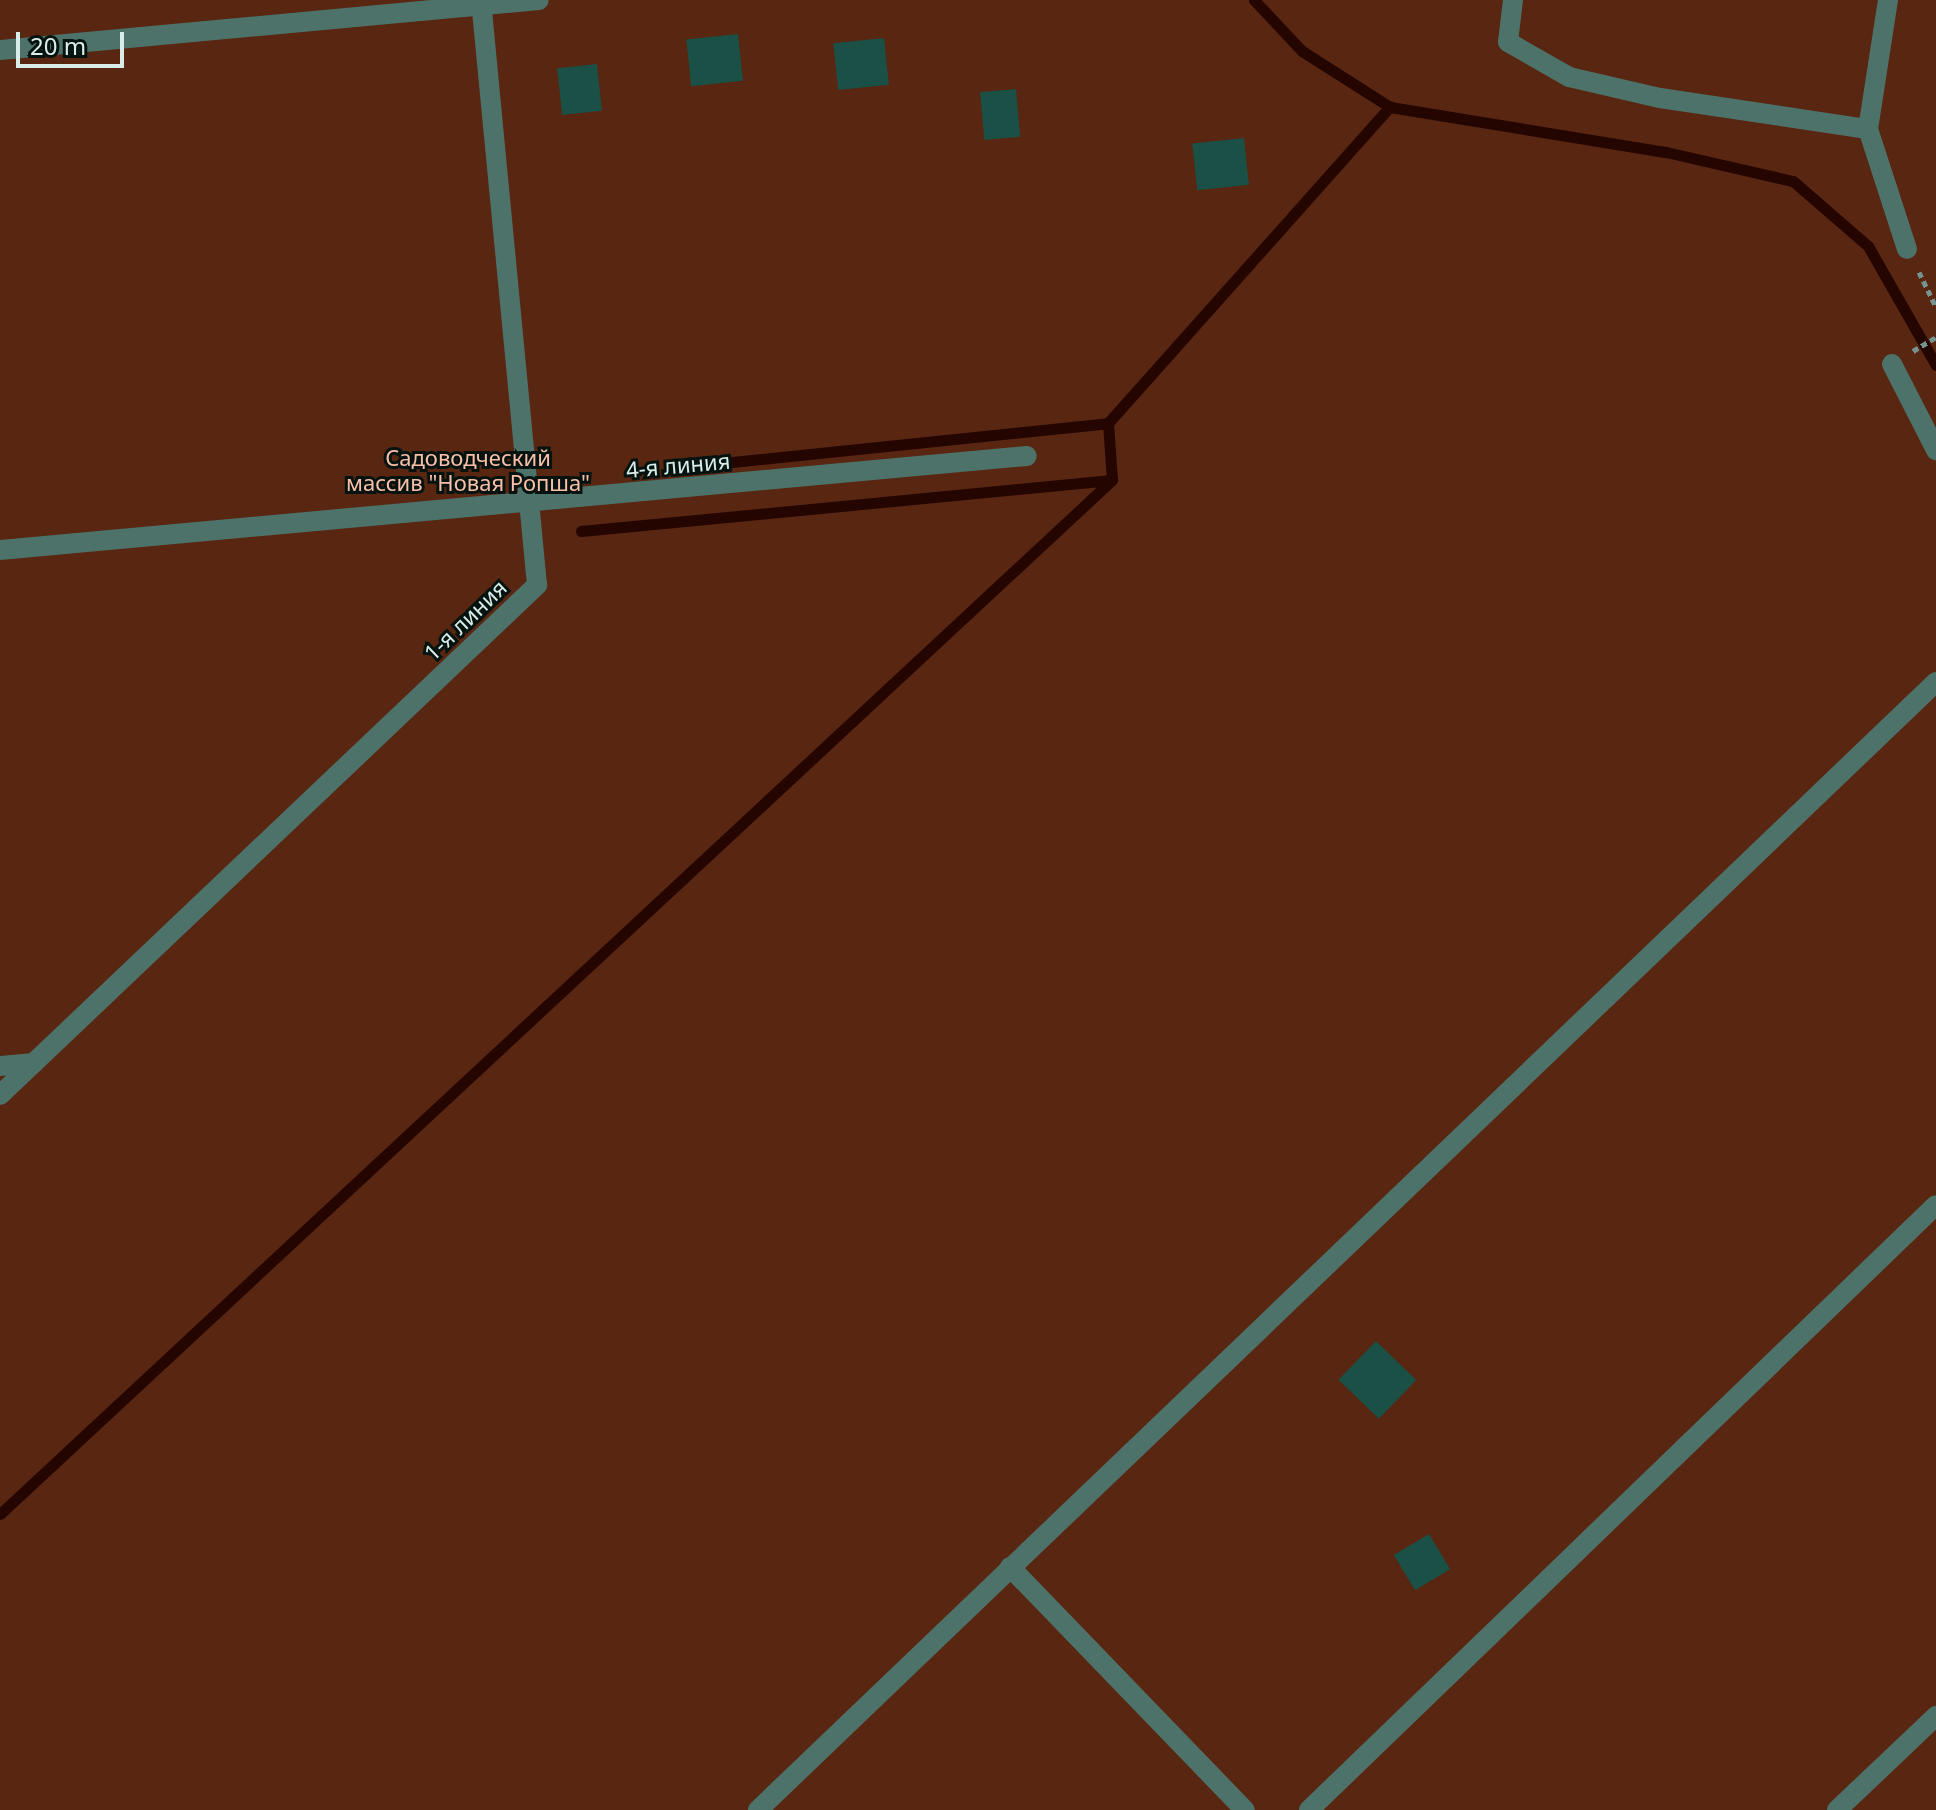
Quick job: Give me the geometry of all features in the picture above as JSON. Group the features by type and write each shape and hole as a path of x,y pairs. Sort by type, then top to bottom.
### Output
{"street":[{"path":"0,50 539,0"},
{"path":"1513,0 1508,42 1569,77 1660,98 1868,129"},
{"path":"1888,0 1868,129 1907,249"},
{"name":"1-я линия","path":"0,1095 537,585 481,3"},
{"path":"1901,358 1936,450"},
{"name":"4-я линия","path":"0,550 1027,456"},
{"path":"758,1810 1936,682"},
{"path":"0,1066 34,1063"},
{"path":"1309,1810 1936,1205"},
{"path":"1010,1567 1245,1810"},
{"path":"1837,1810 1936,1716"}],"path":[{"path":"1907,249 1936,307"},
{"path":"1901,358 1936,337"}],"green space":[{"name":"Садоводческий массив \"Новая Ропша\"","path":"0,0 1936,0 1936,1810 0,1810"}],"building":[{"path":"738,34 743,81 691,86 686,39"},
{"path":"884,38 889,85 838,90 833,43"},
{"path":"597,64 602,111 562,115 557,68"},
{"path":"1016,89 1020,137 984,140 980,92"},
{"path":"1244,138 1249,185 1197,190 1192,143"},
{"path":"1376,1341 1416,1380 1379,1419 1338,1380"},
{"path":"1429,1534 1450,1569 1415,1590 1394,1555"}],"waterway":[{"path":"1254,0 1302,51 1390,107 1666,152 1793,181 1868,246 1936,365"},
{"path":"694,466 1108,423 1390,107"},
{"path":"0,1514 1112,480 1108,423"},
{"path":"581,531 1112,480"}]}
